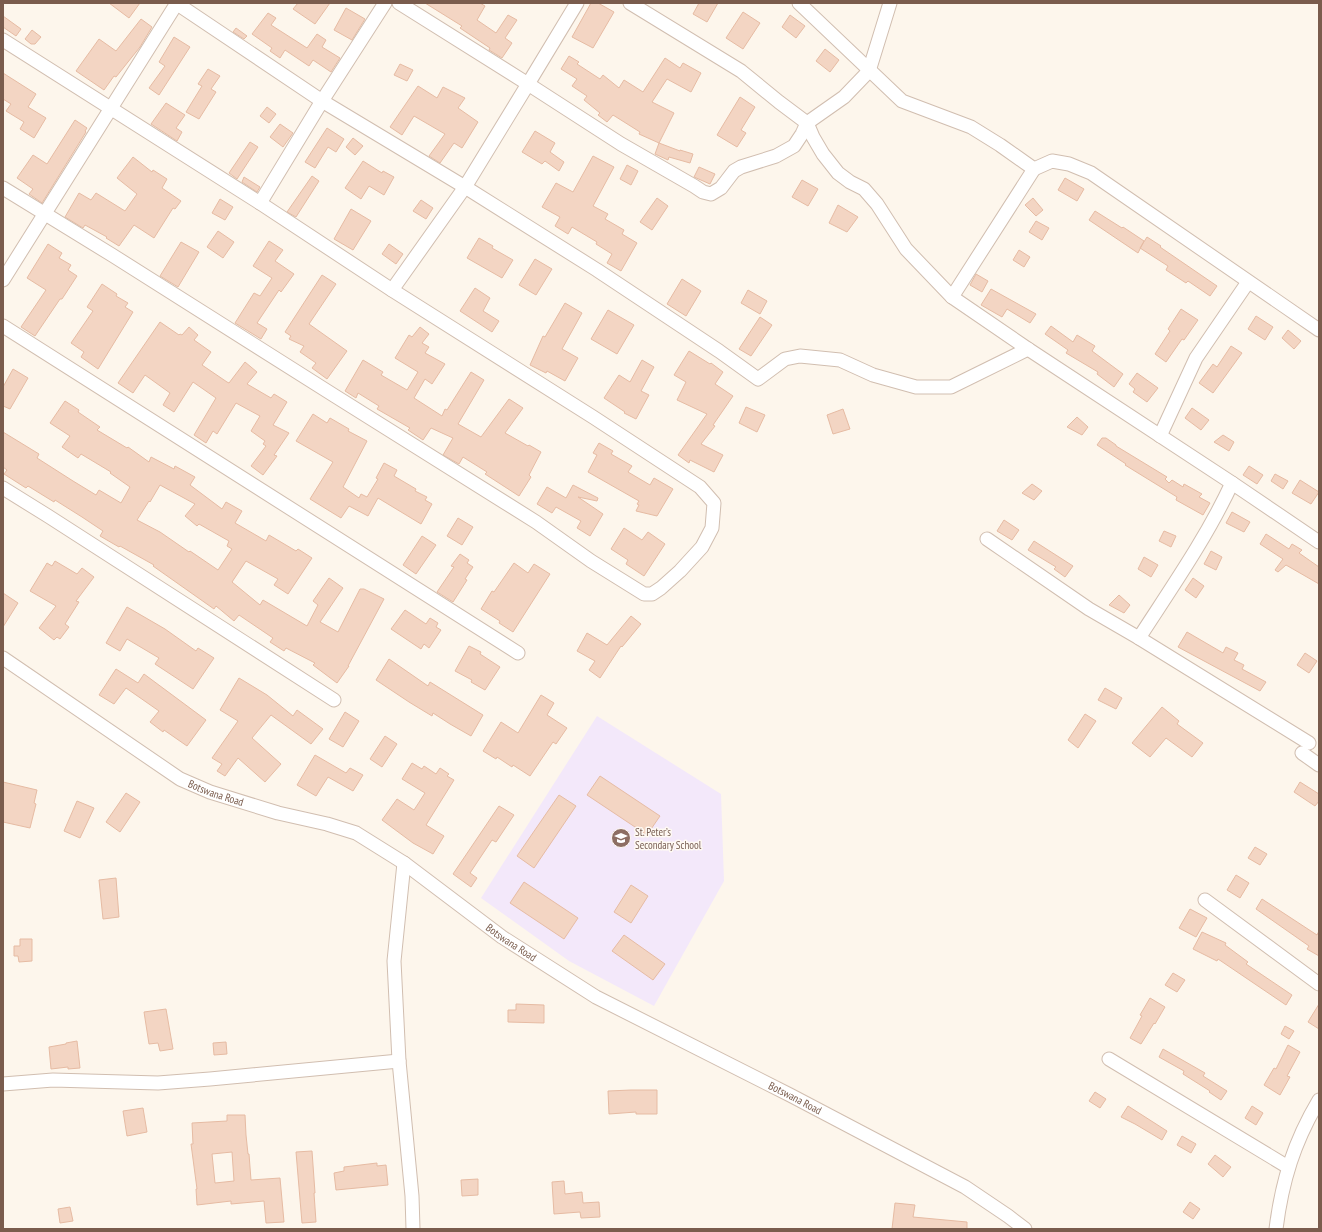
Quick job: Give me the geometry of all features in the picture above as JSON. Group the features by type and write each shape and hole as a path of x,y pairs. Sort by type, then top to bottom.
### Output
{"street":[{"path":"3,280 112,109 176,3 322,101 465,187 645,302 758,379 785,358 800,356 840,360 873,375 916,387 951,387 1028,348"},
{"path":"260,203 322,101 385,3"},
{"path":"399,3 621,144 703,192 711,194 721,188 734,171 741,167 776,156 794,146 807,123 844,97 869,71 890,3"},
{"path":"392,290 465,187 577,3"},
{"path":"630,3 741,71 807,123 823,154 838,173 850,182 864,189 877,204 906,249 952,297 1319,542"},
{"path":"799,3 902,101 970,127 1000,145 1034,169"},
{"path":"3,40 260,203 392,290 593,417 700,487 714,502 712,528 702,547 680,572 652,594 644,594 591,561 536,522 3,188"},
{"path":"952,297 1034,169 1052,161 1069,164 1091,173 1319,330"},
{"path":"1160,436 1196,358 1248,282"},
{"path":"3,326 518,653"},
{"path":"1139,638 1197,548 1220,509 1232,483"},
{"path":"3,488 334,700"},
{"path":"987,539 1089,609 1139,638 1305,748 1319,765"},
{"name":"Botswana Road","path":"3,658 180,779 210,792 356,833 404,863 502,936 596,996 790,1095 965,1187 1025,1229"},
{"path":"404,863 394,961 398,1061 412,1196 413,1229"},
{"path":"1205,900 1319,984"},
{"path":"1109,1059 1288,1167"},
{"path":"3,1084 53,1080 158,1083 398,1061"},
{"path":"1276,1229 1279,1206 1288,1167 1300,1135 1319,1100"}],"shaded area":[{"name":"St. Peter’s Secondary School","path":"597,716 721,794 724,881 654,1006 569,961 481,898"}],"building":[{"path":"109,3 140,3 129,18"},
{"path":"298,3 330,3 315,24 293,9"},
{"path":"425,3 480,3 485,6 477,20 496,33 508,15 517,20 505,38 512,43 502,58 460,28 462,26"},
{"path":"591,3 598,3 614,12 593,48 572,37"},
{"path":"699,3 718,3 707,22 693,14"},
{"path":"346,8 365,19 352,40 334,30"},
{"path":"743,12 760,23 743,49 726,38"},
{"path":"268,13 276,18 271,25 307,48 317,34 326,40 322,47 340,58 331,72 313,60 309,66 285,50 280,58 270,51 272,48 252,34"},
{"path":"790,15 805,26 796,38 782,27"},
{"path":"3,16 21,29 16,36 3,27"},
{"path":"141,19 152,27 140,47 116,77 114,76 104,90 76,71 99,39 116,51"},
{"path":"236,28 247,36 244,39 233,32"},
{"path":"32,30 41,37 35,44 31,44 25,39"},
{"path":"174,37 190,47 159,95 149,88 165,66 159,62"},
{"path":"825,49 839,60 830,72 816,61"},
{"path":"569,56 579,62 577,64 600,79 603,75 619,88 624,80 643,92 665,58 680,68 683,63 701,73 691,92 667,79 652,102 674,113 659,143 639,134 640,132 613,115 607,122 598,115 600,113 584,100 587,96 572,86 577,79 561,69"},
{"path":"400,64 413,70 407,81 394,75"},
{"path":"208,69 220,76 211,89 216,92 199,119 186,112 202,86 198,84"},
{"path":"3,73 36,94 28,107 46,118 34,138 20,129 24,122 6,111 11,104 3,99"},
{"path":"418,86 437,98 443,87 465,98 458,108 478,122 462,148 454,143 440,163 429,156 445,134 414,116 402,135 390,127"},
{"path":"740,97 755,107 741,130 746,133 737,147 717,135"},
{"path":"166,103 185,115 176,128 182,132 177,141 151,124"},
{"path":"267,107 276,114 269,123 260,116"},
{"path":"75,120 87,128 85,131 86,132 42,203 29,194 33,189 17,178 33,155 47,164"},
{"path":"280,124 293,133 283,147 270,137"},
{"path":"327,128 344,139 336,152 328,147 315,168 305,162"},
{"path":"535,131 555,143 550,152 564,162 559,171 545,161 542,164 522,152"},
{"path":"353,138 363,146 355,155 346,147"},
{"path":"250,142 258,147 237,179 229,173"},
{"path":"659,143 693,154 690,163 669,157 668,160 655,154"},
{"path":"593,156 614,167 593,206 608,214 605,219 624,230 622,234 637,243 621,271 607,263 612,254 596,244 597,242 572,227 568,234 555,226 560,217 542,207 556,183 573,192"},
{"path":"133,157 152,172 153,170 167,179 162,188 181,201 175,209 173,208 154,238 134,225 119,246 106,238 107,237 85,225 83,228 65,217 79,193 91,200 96,193 125,211 137,194 117,178"},
{"path":"363,161 382,173 383,171 394,177 384,195 369,186 361,199 345,188"},
{"path":"627,165 638,171 631,185 620,179"},
{"path":"699,167 715,174 710,184 694,177"},
{"path":"312,176 319,181 296,217 287,212"},
{"path":"244,177 260,187 257,192 242,182"},
{"path":"1065,178 1084,189 1077,201 1058,190"},
{"path":"802,180 818,189 808,206 792,197"},
{"path":"657,198 668,206 652,230 640,222"},
{"path":"1033,198 1043,210 1036,216 1025,205"},
{"path":"220,199 233,207 225,220 212,213"},
{"path":"421,200 433,208 426,219 413,211"},
{"path":"838,205 858,217 847,232 829,223"},
{"path":"351,209 371,221 353,250 334,239"},
{"path":"1095,211 1144,241 1138,253 1089,220"},
{"path":"1036,221 1049,228 1042,240 1029,232"},
{"path":"218,231 234,242 223,258 207,247"},
{"path":"1147,237 1217,286 1210,296 1188,281 1186,283 1166,270 1168,266 1140,248"},
{"path":"479,238 493,246 492,248 513,260 502,278 467,258"},
{"path":"269,241 283,250 275,261 294,274 281,292 279,290 257,323 267,329 261,339 235,323 254,293 260,296 272,278 253,266"},
{"path":"181,242 199,252 178,287 160,276"},
{"path":"48,244 62,253 59,258 71,265 68,270 77,276 35,336 21,327 46,290 27,278"},
{"path":"389,244 403,254 396,264 382,254"},
{"path":"1019,250 1030,257 1024,267 1013,260"},
{"path":"535,259 552,269 536,295 519,285"},
{"path":"976,274 988,281 982,292 970,285"},
{"path":"322,275 336,284 309,324 347,351 327,379 312,368 316,363 300,352 304,346 289,339 291,336 285,332"},
{"path":"682,279 701,291 686,316 667,304"},
{"path":"102,284 117,294 116,296 128,303 125,307 133,312 98,369 81,357 84,352 71,343 93,311 87,307"},
{"path":"475,288 490,298 483,311 499,321 492,332 460,311"},
{"path":"991,289 1036,314 1030,323 1007,309 1002,317 981,305"},
{"path":"748,290 767,301 760,314 741,303"},
{"path":"565,303 582,313 562,349 578,358 565,381 547,371 546,373 530,365 543,336 545,337"},
{"path":"1181,309 1198,320 1184,340 1182,339 1166,362 1155,354 1170,331 1168,329"},
{"path":"608,310 634,325 617,354 591,339"},
{"path":"1256,316 1273,327 1265,340 1248,329"},
{"path":"760,317 772,325 751,356 739,349"},
{"path":"160,322 179,335 182,335 189,327 198,335 194,340 211,352 202,365 227,382 229,383 245,362 257,372 247,384 271,398 274,394 287,402 273,425 289,433 274,455 277,456 263,475 251,466 266,446 263,444 265,441 251,431 260,416 236,403 217,434 213,431 206,443 194,435 216,398 193,382 174,412 163,405 170,393 145,375 133,393 118,383"},
{"path":"1051,326 1073,342 1077,335 1095,346 1092,351 1123,374 1114,387 1097,374 1098,372 1066,353 1068,350 1045,334"},
{"path":"420,327 429,334 422,343 429,347 425,353 445,364 432,384 425,379 414,398 442,416 445,409 447,410 471,372 484,380 458,424 481,437 509,399 523,408 505,433 541,452 529,475 531,477 519,496 485,474 487,472 463,457 459,464 443,455 453,438 431,428 423,440 408,430 410,428 377,409 379,406 358,393 356,398 345,391 363,360 383,372 381,375 407,390 418,372 395,358 409,335 412,337"},
{"path":"1288,330 1301,341 1294,349 1282,338"},
{"path":"1231,346 1242,353 1213,393 1199,383 1213,364 1217,367"},
{"path":"689,351 710,364 711,363 723,372 715,384 733,396 713,425 715,426 701,444 723,455 714,472 690,460 689,463 678,455 707,414 677,400 686,382 674,375"},
{"path":"642,360 654,367 641,391 649,395 636,419 624,413 625,412 604,398 619,375 630,382"},
{"path":"13,369 28,378 10,409 3,406 3,387"},
{"path":"1137,373 1158,388 1147,402 1133,392 1135,389 1129,384"},
{"path":"65,401 100,427 97,430 127,448 128,447 149,462 151,457 174,469 175,466 195,477 190,485 222,509 226,502 242,511 235,523 266,541 269,535 296,551 298,549 312,558 288,594 274,585 278,579 246,561 232,582 260,605 263,600 307,626 318,605 313,601 329,578 343,588 320,622 338,632 360,589 364,589 384,599 349,666 337,683 313,665 315,663 286,648 284,651 270,642 273,638 239,615 234,621 216,606 214,609 153,566 154,565 100,536 103,531 82,517 55,500 54,502 28,486 26,488 4,474 7,470 3,467 3,432 39,454 37,458 96,495 99,490 121,503 130,487 110,473 111,472 81,454 78,458 62,447 70,436 50,423","holes":["160,485 195,504 185,516 197,526 199,524 229,541 227,546 232,549 218,570 160,532 137,520"]},
{"path":"746,407 765,415 757,432 739,423"},
{"path":"1192,408 1209,420 1201,430 1185,418"},
{"path":"843,409 850,429 833,434 827,415"},
{"path":"313,414 327,423 330,418 349,429 348,431 367,441 343,487 359,498 361,494 367,497 378,479 376,478 384,463 397,470 394,476 416,489 415,491 427,497 425,500 432,504 421,524 378,498 368,516 349,506 341,518 310,499 333,462 296,441"},
{"path":"1077,417 1088,427 1082,435 1067,427"},
{"path":"1223,435 1234,442 1229,451 1214,442"},
{"path":"1102,438 1106,438 1116,446 1167,477 1165,479 1169,483 1172,480 1183,487 1184,484 1202,494 1199,497 1210,503 1203,515 1176,500 1177,497 1125,465 1126,464 1097,445"},
{"path":"599,443 613,451 611,454 632,466 628,472 650,485 654,478 673,489 657,516 636,511 639,501 588,472 597,455 593,453"},
{"path":"1249,466 1263,475 1257,484 1243,475"},
{"path":"1275,474 1288,481 1283,489 1271,481"},
{"path":"1300,480 1319,492 1311,504 1292,493"},
{"path":"1032,484 1042,491 1034,500 1022,493"},
{"path":"573,485 598,498 597,501 578,497 603,514 590,536 577,528 581,521 556,507 552,513 537,504 547,487 566,498"},
{"path":"1232,512 1250,522 1244,532 1226,523"},
{"path":"458,518 473,527 462,545 447,536"},
{"path":"1004,520 1019,530 1012,540 997,531"},
{"path":"624,528 642,540 648,532 665,544 644,576 626,564 628,560 611,549"},
{"path":"1164,531 1176,536 1171,547 1159,541"},
{"path":"1266,534 1289,549 1292,544 1302,550 1299,553 1319,567 1319,584 1286,565 1278,572 1275,570 1283,559 1260,544"},
{"path":"422,536 436,545 416,574 403,565"},
{"path":"1034,541 1073,566 1065,577 1054,569 1056,567 1028,550"},
{"path":"1211,551 1222,557 1216,570 1204,564"},
{"path":"460,554 469,560 467,563 473,567 465,579 467,580 453,602 437,592 454,567 451,566"},
{"path":"1144,557 1158,565 1151,577 1138,569"},
{"path":"55,561 77,574 82,568 94,577 76,601 79,602 65,624 69,627 60,639 57,637 54,640 39,628 56,606 30,591 47,563 52,566"},
{"path":"514,563 528,573 534,564 550,574 513,632 499,623 500,621 481,609 492,591 494,592"},
{"path":"1193,578 1204,586 1196,598 1185,590"},
{"path":"3,593 18,603 3,627"},
{"path":"1119,595 1130,605 1124,613 1109,605"},
{"path":"127,607 165,629 196,651 198,648 214,658 193,689 155,664 159,658 127,639 120,651 106,643"},
{"path":"405,610 426,624 430,618 438,623 436,627 441,630 429,648 424,644 421,649 391,629"},
{"path":"631,616 641,624 622,647 621,646 600,678 589,670 595,661 577,651 587,633 607,645"},
{"path":"1187,632 1223,653 1226,647 1238,653 1234,660 1244,665 1242,669 1266,682 1260,691 1178,647"},
{"path":"469,646 481,652 480,654 500,667 485,690 471,682 472,680 455,671"},
{"path":"1305,653 1317,661 1309,673 1297,665"},
{"path":"389,659 428,686 430,682 483,715 471,736 433,713 432,716 376,680"},
{"path":"116,669 138,683 144,674 206,720 187,746 164,730 163,732 150,722 159,711 126,688 114,704 99,695"},
{"path":"239,678 267,695 293,716 297,710 323,729 311,744 271,715 252,738 281,764 265,782 238,758 225,776 217,771 222,764 212,758 238,721 220,710"},
{"path":"1105,688 1122,698 1116,709 1098,700"},
{"path":"541,695 554,703 547,715 567,728 556,744 553,742 530,776 513,765 512,767 497,757 496,759 483,751 501,722 518,733"},
{"path":"1162,707 1179,721 1177,724 1203,743 1192,757 1166,738 1150,757 1132,743"},
{"path":"345,712 359,721 343,747 329,739"},
{"path":"1085,714 1096,721 1078,748 1068,740"},
{"path":"385,736 397,744 382,767 370,759"},
{"path":"315,755 346,773 350,768 363,775 353,791 328,777 316,796 297,785"},
{"path":"412,763 422,769 424,766 436,774 440,768 449,774 447,776 454,780 426,825 444,836 433,854 413,843 382,820 397,799 414,810 425,793 402,779"},
{"path":"600,776 660,816 647,835 587,795"},
{"path":"3,782 37,790 34,803 36,804 30,828 3,822"},
{"path":"1300,782 1319,794 1319,801 1315,806 1294,792"},
{"path":"126,793 140,802 120,832 106,822"},
{"path":"559,795 576,806 534,868 517,856"},
{"path":"77,801 94,808 80,838 64,831"},
{"path":"499,806 514,815 496,842 492,840 470,873 477,878 471,887 453,874"},
{"path":"1255,847 1267,854 1260,865 1248,858"},
{"path":"1236,875 1249,883 1240,898 1227,890"},
{"path":"116,878 119,917 103,919 99,880"},
{"path":"524,882 578,918 564,939 510,903"},
{"path":"631,885 648,896 631,923 614,912"},
{"path":"1262,899 1317,935 1319,931 1319,956 1307,949 1309,946 1256,909"},
{"path":"1190,909 1207,918 1196,937 1179,928"},
{"path":"1202,932 1226,943 1225,945 1248,962 1246,964 1292,995 1286,1005 1218,959 1217,961 1193,949"},
{"path":"624,935 665,964 653,980 612,951"},
{"path":"20,939 32,939 32,961 19,962 18,956 14,956 14,946 20,946"},
{"path":"1173,973 1185,980 1177,992 1165,985"},
{"path":"1150,998 1165,1007 1141,1044 1130,1038 1142,1016 1140,1015"},
{"path":"516,1004 544,1005 544,1023 508,1022 508,1010 516,1010"},
{"path":"1319,1004 1319,1029 1308,1022"},
{"path":"166,1009 173,1049 160,1051 158,1043 149,1044 144,1012"},
{"path":"1285,1026 1294,1031 1289,1039 1281,1034"},
{"path":"77,1041 80,1068 68,1069 68,1067 51,1069 49,1047"},
{"path":"226,1042 227,1054 214,1055 213,1043"},
{"path":"1288,1045 1300,1052 1287,1076 1290,1077 1280,1095 1264,1085 1274,1068 1276,1069"},
{"path":"1163,1049 1205,1073 1203,1076 1227,1091 1221,1100 1209,1092 1210,1091 1183,1074 1184,1071 1159,1057"},
{"path":"657,1090 657,1114 636,1114 636,1112 609,1114 608,1091"},
{"path":"1095,1092 1106,1099 1100,1108 1089,1101"},
{"path":"1128,1106 1167,1131 1162,1140 1121,1117"},
{"path":"1252,1106 1263,1113 1256,1125 1245,1118"},
{"path":"143,1108 147,1132 127,1136 123,1111"},
{"path":"227,1115 245,1115 251,1180 280,1178 284,1222 266,1223 264,1201 231,1204 231,1201 197,1205 197,1189 191,1144 193,1144 192,1123 227,1121","holes":["232,1152 234,1181 215,1183 212,1154"]},
{"path":"1182,1136 1196,1144 1191,1153 1177,1145"},
{"path":"312,1151 316,1222 302,1223 296,1152"},
{"path":"1215,1155 1231,1167 1223,1177 1208,1164"},
{"path":"377,1163 377,1166 386,1165 388,1185 336,1190 334,1173 344,1171 344,1167"},
{"path":"478,1179 478,1195 462,1196 461,1180"},
{"path":"564,1181 565,1194 582,1192 583,1203 599,1202 600,1217 581,1218 580,1212 554,1214 552,1182"},
{"path":"1190,1202 1200,1209 1193,1219 1183,1212"},
{"path":"895,1203 915,1205 913,1217 967,1222 967,1229 892,1229"},
{"path":"70,1207 73,1221 60,1223 58,1209"}],"place":[{"name":"St. Peter’s Secondary School","path":"621,838"}]}
